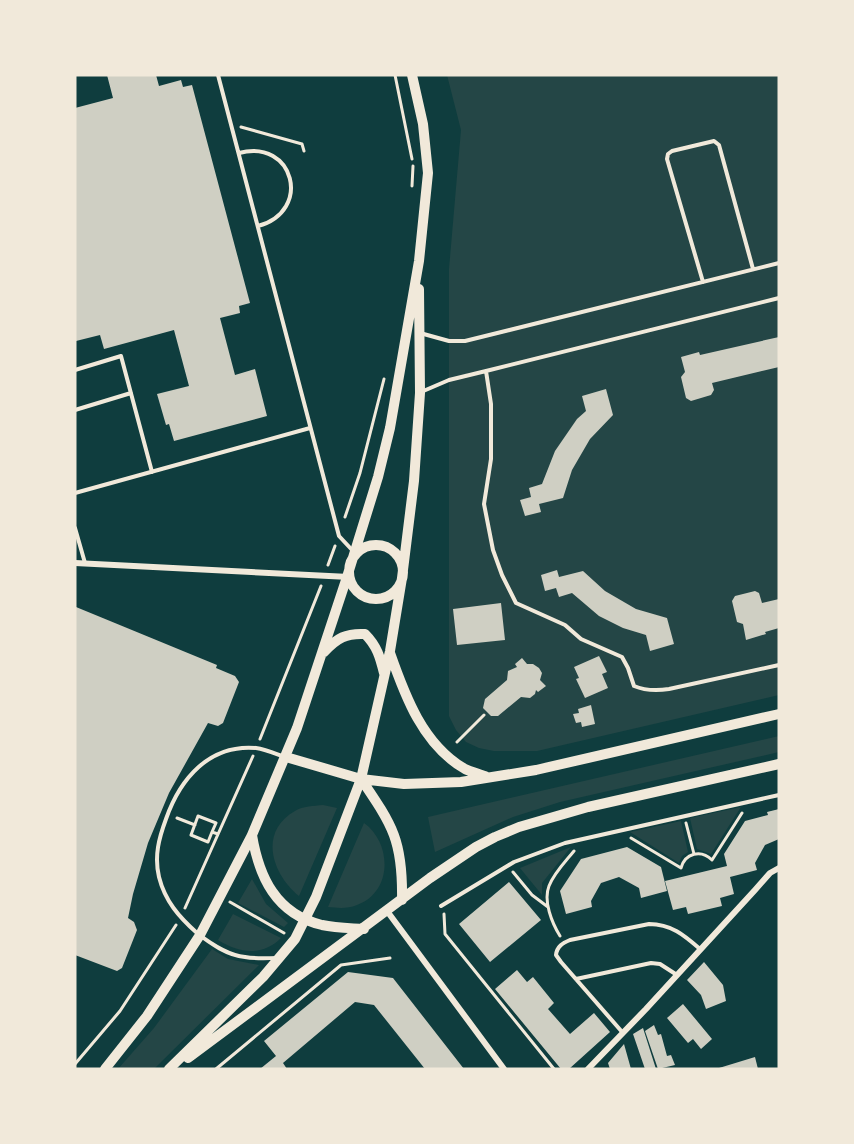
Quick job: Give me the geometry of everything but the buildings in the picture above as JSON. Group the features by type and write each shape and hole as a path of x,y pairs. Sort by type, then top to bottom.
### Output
{"main road":[{"path":"105,1069 147,1016 200,935 252,835 286,757 351,567 390,428 419,261 428,173 423,124 412,75"},
{"path":"171,1069 280,958 295,939 306,920 361,779 390,651 414,481 420,393 419,261"},
{"path":"372,546 389,549 401,561 402,578 393,593 385,598 376,599 359,593 353,587 351,567 364,549 372,546"},
{"path":"321,656 341,636 352,633 365,634 374,643 379,654 384,676"},
{"path":"390,651 404,693 423,728 450,758 465,769 490,778"},
{"path":"286,757 361,779 404,784 434,784 536,771 779,714"},
{"path":"171,1069 476,847 519,827 588,807 779,764"},
{"path":"361,779 390,822 397,839 402,866 402,900"},
{"path":"252,835 256,857 270,891 283,905 306,920 322,925 364,929"}],"street":[{"path":"75,563 351,567"},
{"path":"588,1069 770,873 779,868"},
{"path":"387,911 504,1069"}],"lane":[{"path":"218,75 339,536 351,567"},
{"path":"703,282 667,159 672,151 714,141 719,145 753,269"},
{"path":"238,153 261,150 272,155 285,168 291,184 291,196 282,212 268,223 258,226"},
{"path":"419,333 449,341 465,341 779,263"},
{"path":"420,393 449,381 486,371 779,298"},
{"path":"75,370 122,356 152,472"},
{"path":"486,371 491,404 491,459 484,504 493,550 516,603 565,625 581,639 622,657 634,686 642,689 653,691 669,689 779,664"},
{"path":"75,410 131,393"},
{"path":"75,493 310,428"},
{"path":"75,528 85,563"},
{"path":"280,958 237,955 221,950 200,935 180,918 171,906 159,876 157,862 158,849 175,795 187,777 206,761 222,753 257,748 286,757"},
{"path":"441,906 508,866 565,843 779,795"},
{"path":"623,1033 556,955 556,949 564,942 638,926 659,924 680,932 700,949"},
{"path":"576,979 651,963 660,964 676,975"}],"path":[{"path":"231,124 302,144 304,151"},
{"path":"457,742 484,715"},
{"path":"619,831 681,868 684,860 693,854 705,855 712,860 749,801"},
{"path":"168,814 195,825"},
{"path":"198,816 216,823 212,832 208,842 191,835 198,816"},
{"path":"685,816 693,854"},
{"path":"212,832 218,834"},
{"path":"564,942 554,926 548,907 548,887 584,839"},
{"path":"508,866 532,895 548,907"},
{"path":"220,897 295,939"},
{"path":"441,906 445,934 554,1069"},
{"path":"216,1069 341,965 390,958"}],"shaded area":[{"path":"447,75 779,75 779,695 537,751 494,751 479,748 466,742 456,730 449,716 449,269 461,130"},
{"path":"779,736 779,752 560,802 513,817 435,852 428,817"},
{"path":"323,805 337,808 299,896 290,887 276,865 273,841 276,830 283,820 295,811 305,807"},
{"path":"741,807 711,854 697,849 690,818"},
{"path":"681,821 688,852 682,856 679,863 630,832"},
{"path":"364,823 380,842 384,854 385,867 382,879 377,890 369,899 346,908 328,907"},
{"path":"571,847 542,883 542,895 520,868"},
{"path":"252,879 266,904 288,923 284,927 238,903"},
{"path":"233,914 281,938 266,948 250,951 234,948 218,940"},
{"path":"212,949 228,959 259,965 154,1069 118,1069 154,1028"}]}
